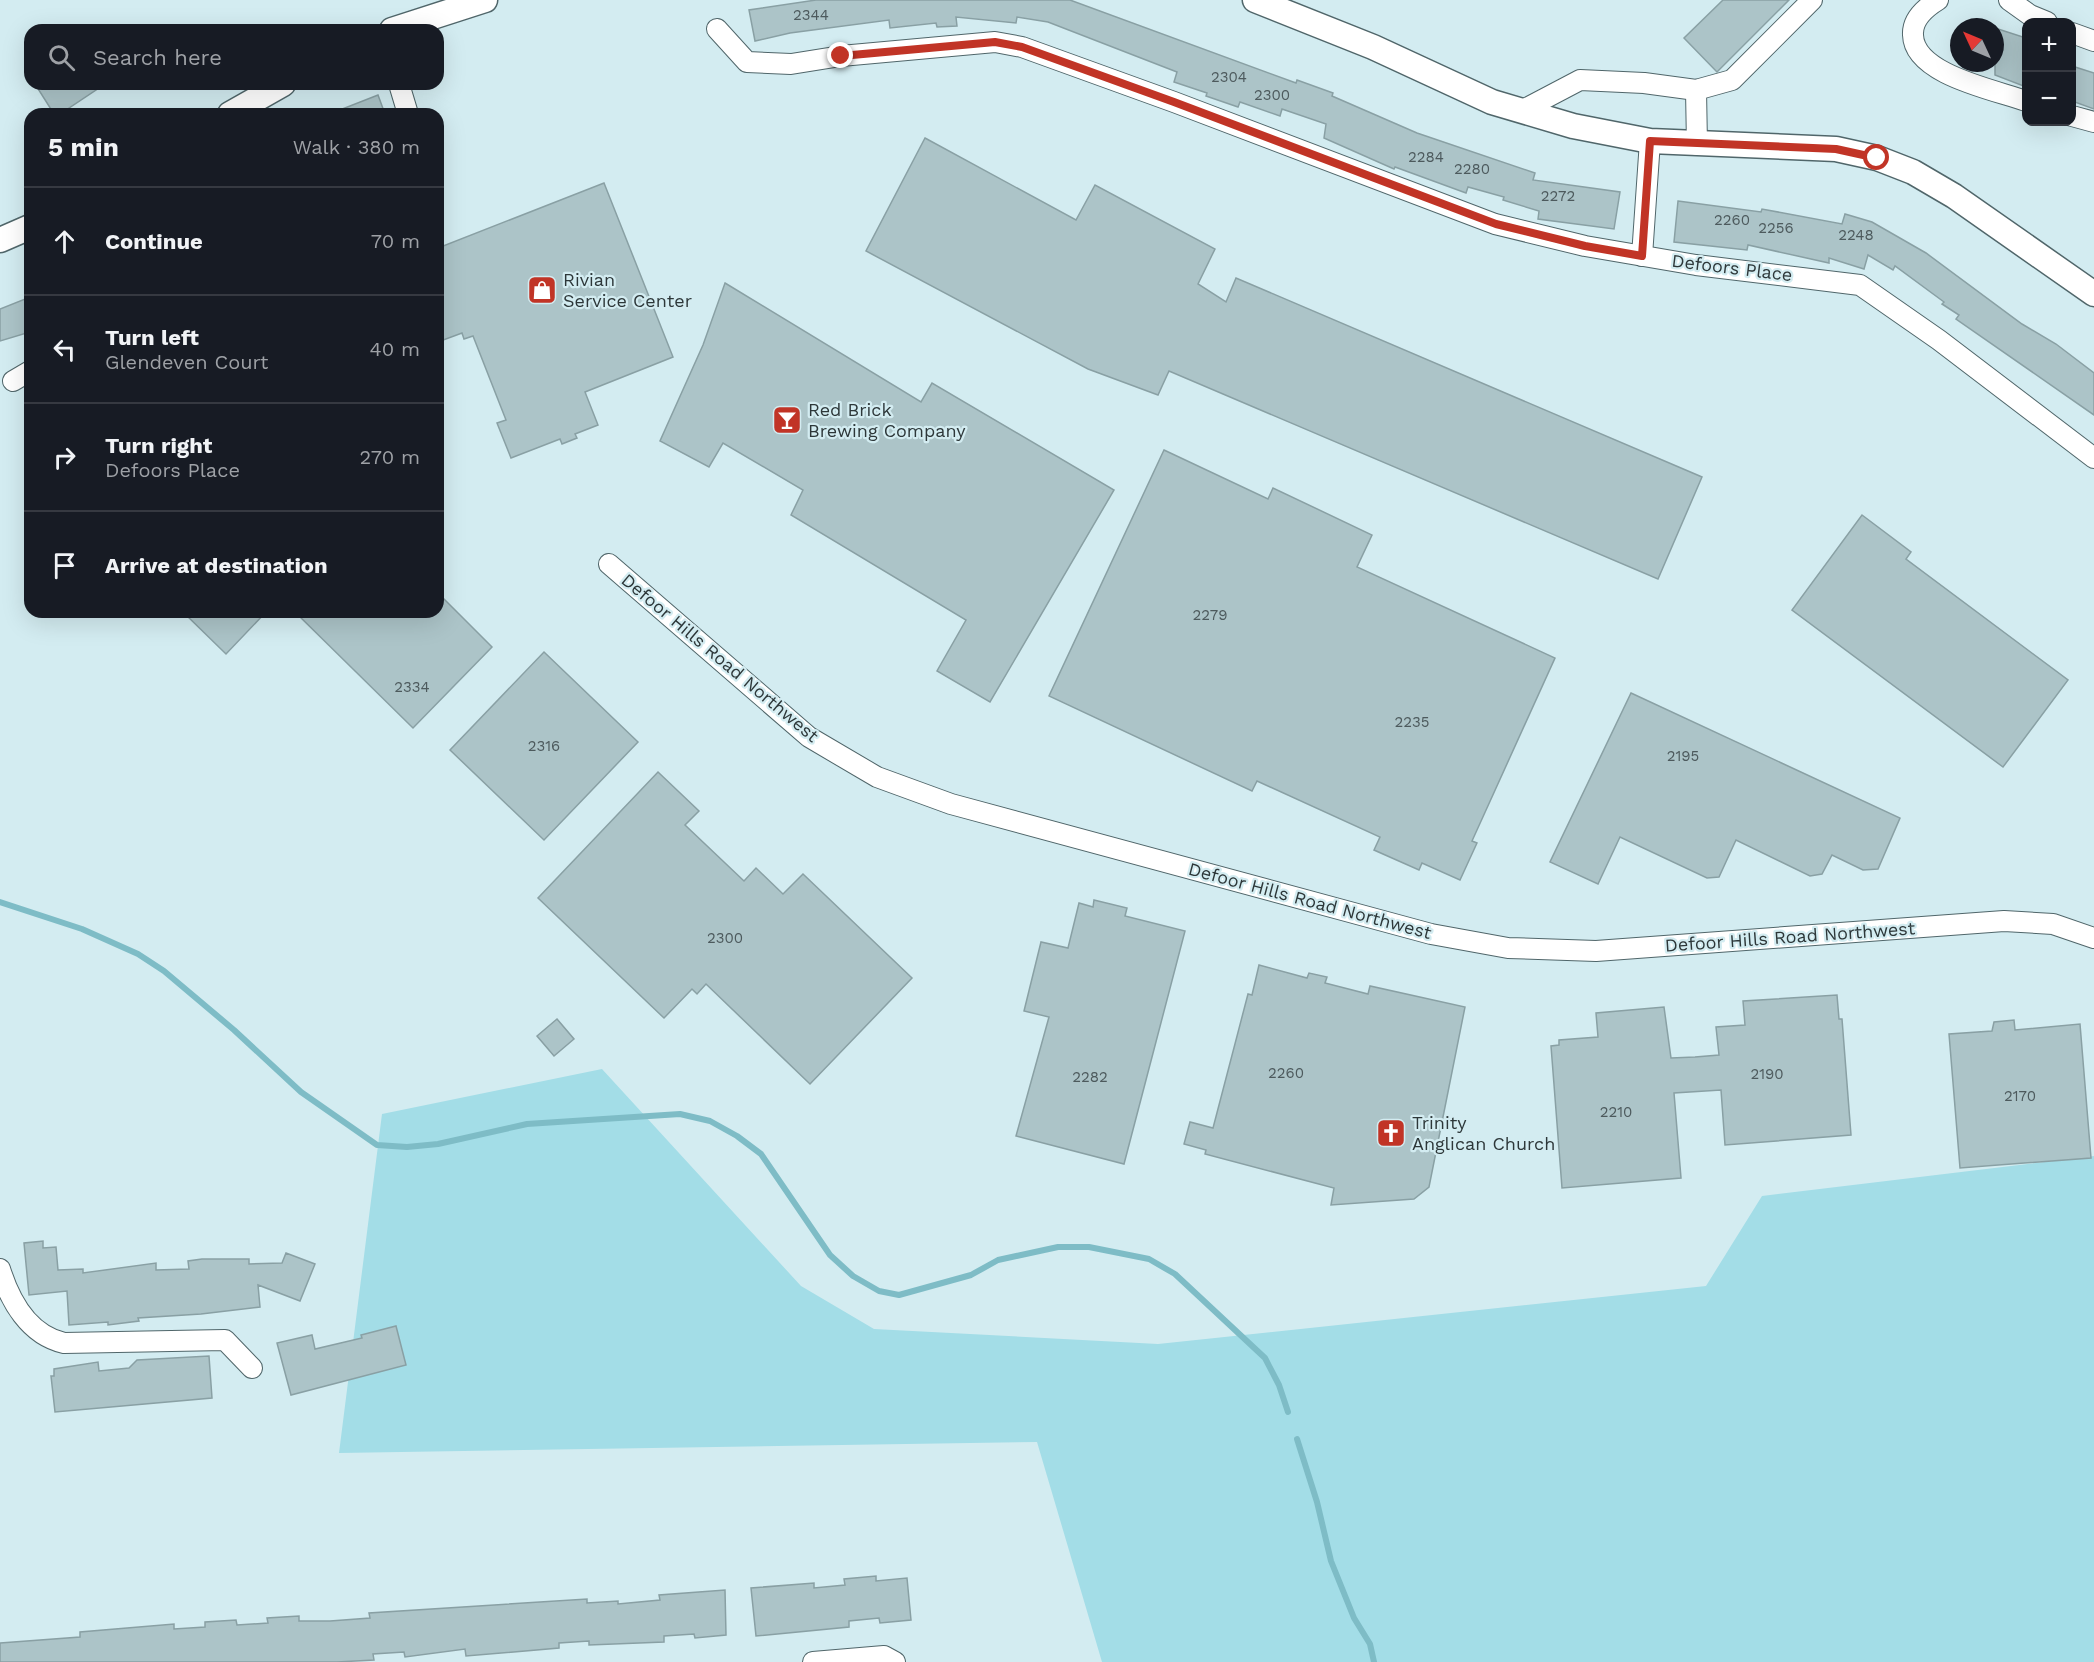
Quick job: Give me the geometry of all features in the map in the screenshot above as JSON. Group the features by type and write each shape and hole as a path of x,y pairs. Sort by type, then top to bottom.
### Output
{"street":[{"path":"411,24 485,0"},
{"path":"1255,0 1373,47 1492,102 1573,126 1650,141 1697,145 1836,149 1877,158 1913,172 1954,196 2094,294"},
{"path":"1521,111 1580,80 1644,82 1696,90 1732,80 1812,0"},
{"path":"1938,0 1918,16 1913,30 1913,42 1922,57 1932,66 1951,75 2022,100"},
{"path":"2009,0 2037,18"},
{"name":"Defoors Place","path":"717,29 747,62 791,64 853,55 995,42 1022,47 1496,224 1585,246 1642,256 1696,265 1860,285 1939,340 2094,458"},
{"path":"2076,34 2094,40"},
{"path":"241,108 272,90"},
{"path":"401,90 406,108"},
{"path":"1696,90 1697,145"},
{"path":"2076,117 2094,122"},
{"path":"1642,256 1650,141"},
{"path":"0,240 24,230"},
{"name":"Defoor Hills Road Northwest","path":"609,564 782,715 818,743 878,777 951,804 1431,934 1508,948 1596,951 2004,921 2053,924 2094,938"},
{"path":"0,1269 18,1310 33,1328 51,1340 75,1343 225,1340 252,1368"},
{"path":"813,1662 884,1656 895,1662"}],"shaded area":[{"path":"602,1069 801,1286 874,1329 1158,1344 1706,1286 1762,1196 2094,1156 2094,1662 1102,1662 1037,1442 339,1453 382,1114"}],"building":[{"path":"816,0 1070,0 1296,83 1297,80 1333,93 1332,96 1417,133 1535,173 1533,180 1620,192 1614,229 1538,219 1539,211 1503,200 1504,197 1468,187 1466,193 1395,167 1394,169 1324,138 1326,124 1282,109 1280,116 1240,102 1238,107 1206,96 1207,93 1174,82 1177,72 1048,22 1017,17 1016,23 956,17 957,26 937,27 936,23 890,28 889,20 790,33 755,41 749,10"},
{"path":"1723,0 1789,0 1717,72 1684,38"},
{"path":"2004,31 2022,37 2022,85 1995,75 1995,72 2004,72"},
{"path":"2076,67 2094,73 2094,109 2076,102"},
{"path":"39,90 96,90 69,108 50,108"},
{"path":"378,95 383,108 345,108"},
{"path":"925,138 1076,220 1095,185 1215,249 1198,284 1226,302 1236,278 1702,477 1658,579 1169,371 1158,395 1088,369 866,251"},
{"name":"Rivian Service Center","path":"604,183 673,357 585,392 598,425 575,434 577,438 562,444 560,439 511,458 497,423 506,420 473,336 464,339 462,333 444,340 444,246"},
{"path":"1678,201 1761,212 1762,209 1842,224 1845,214 1872,222 1926,253 2022,324 2056,344 2094,373 2094,415 1956,319 1959,315 1895,266 1893,270 1868,255 1864,269 1829,258 1829,263 1748,245 1747,250 1674,242"},
{"path":"725,283 921,402 932,383 1114,490 990,702 937,671 966,620 791,515 803,490 723,443 709,467 660,441 703,345"},
{"path":"24,299 24,334 0,341 0,309"},
{"path":"1164,450 1268,499 1273,488 1372,535 1357,567 1555,658 1472,841 1477,843 1460,880 1422,863 1419,870 1374,850 1380,837 1257,781 1252,791 1049,696"},
{"path":"1862,515 1911,552 1906,559 2068,680 2003,767 1792,610"},
{"path":"444,599 492,647 413,728 301,618 444,618"},
{"path":"189,618 260,618 226,654"},
{"path":"544,652 638,742 544,840 450,750"},
{"path":"1631,693 1900,818 1878,869 1863,870 1832,855 1822,874 1810,876 1736,840 1719,877 1707,878 1620,837 1598,884 1550,862"},
{"path":"658,772 699,811 685,825 744,881 756,868 783,894 803,874 912,978 810,1084 706,984 697,994 692,989 664,1018 538,898"},
{"path":"1094,900 1127,908 1125,916 1185,931 1124,1164 1016,1136 1049,1017 1024,1011 1041,942 1068,948 1079,903 1093,907"},
{"path":"1259,965 1307,978 1309,973 1327,977 1325,983 1368,994 1370,986 1465,1007 1429,1187 1414,1199 1331,1205 1334,1188 1205,1154 1206,1150 1184,1144 1190,1122 1213,1128 1248,994 1252,995"},
{"path":"1837,995 1839,1019 1842,1019 1851,1135 1725,1145 1721,1090 1674,1093 1681,1178 1562,1188 1551,1046 1559,1045 1559,1040 1598,1037 1596,1013 1664,1007 1671,1058 1695,1057 1719,1055 1716,1027 1745,1025 1743,1001"},
{"path":"557,1019 574,1039 554,1056 537,1036"},
{"path":"2014,1020 2015,1030 2080,1024 2091,1158 1960,1168 1949,1034 1992,1031 1994,1022"},
{"path":"43,1241 43,1248 56,1247 58,1270 83,1269 83,1273 156,1263 156,1270 189,1269 188,1261 202,1259 249,1259 249,1264 282,1263 286,1253 315,1264 300,1301 258,1285 260,1307 138,1318 139,1321 108,1325 108,1322 69,1325 67,1291 29,1295 24,1243"},
{"path":"396,1326 406,1365 291,1395 277,1343 312,1335 315,1349 362,1338 361,1335"},
{"path":"209,1356 212,1398 55,1412 51,1376 54,1376 54,1369 98,1362 99,1371 129,1368 137,1360"},
{"path":"876,1576 876,1581 907,1578 911,1620 880,1623 879,1618 849,1621 849,1627 756,1636 751,1588 814,1583 814,1588 845,1585 844,1579"},
{"path":"725,1590 726,1635 695,1638 694,1634 664,1636 664,1642 589,1645 589,1641 559,1643 559,1648 466,1656 465,1649 405,1657 404,1652 373,1654 374,1660 337,1662 0,1662 0,1643 80,1637 80,1632 174,1624 174,1629 205,1627 205,1622 236,1620 237,1625 268,1623 267,1618 299,1616 299,1621 330,1621 370,1618 369,1613 587,1599 587,1603 618,1601 618,1604 660,1600 659,1595"}],"waterway":[{"path":"0,902 82,929 138,954 164,971 234,1030 301,1092 377,1145 407,1147 438,1144 527,1124 680,1114 710,1121 737,1136 761,1154 830,1255 853,1276 879,1291 899,1295 971,1275 998,1260 1058,1247 1089,1247 1149,1259 1175,1274 1265,1358 1279,1385 1288,1412"},
{"path":"1297,1439 1317,1502 1331,1561 1354,1618 1370,1644 1374,1662"}],"place":[{"name":"Rivian Service Center","path":"542,290"},
{"name":"Red Brick Brewing Company","path":"787,420"},
{"name":"Trinity Anglican Church","path":"1391,1133"}],"route":[{"path":"841,56 995,42 1022,47 1496,224 1585,246 1642,256 1650,141 1697,145 1836,149 1877,158"}]}
